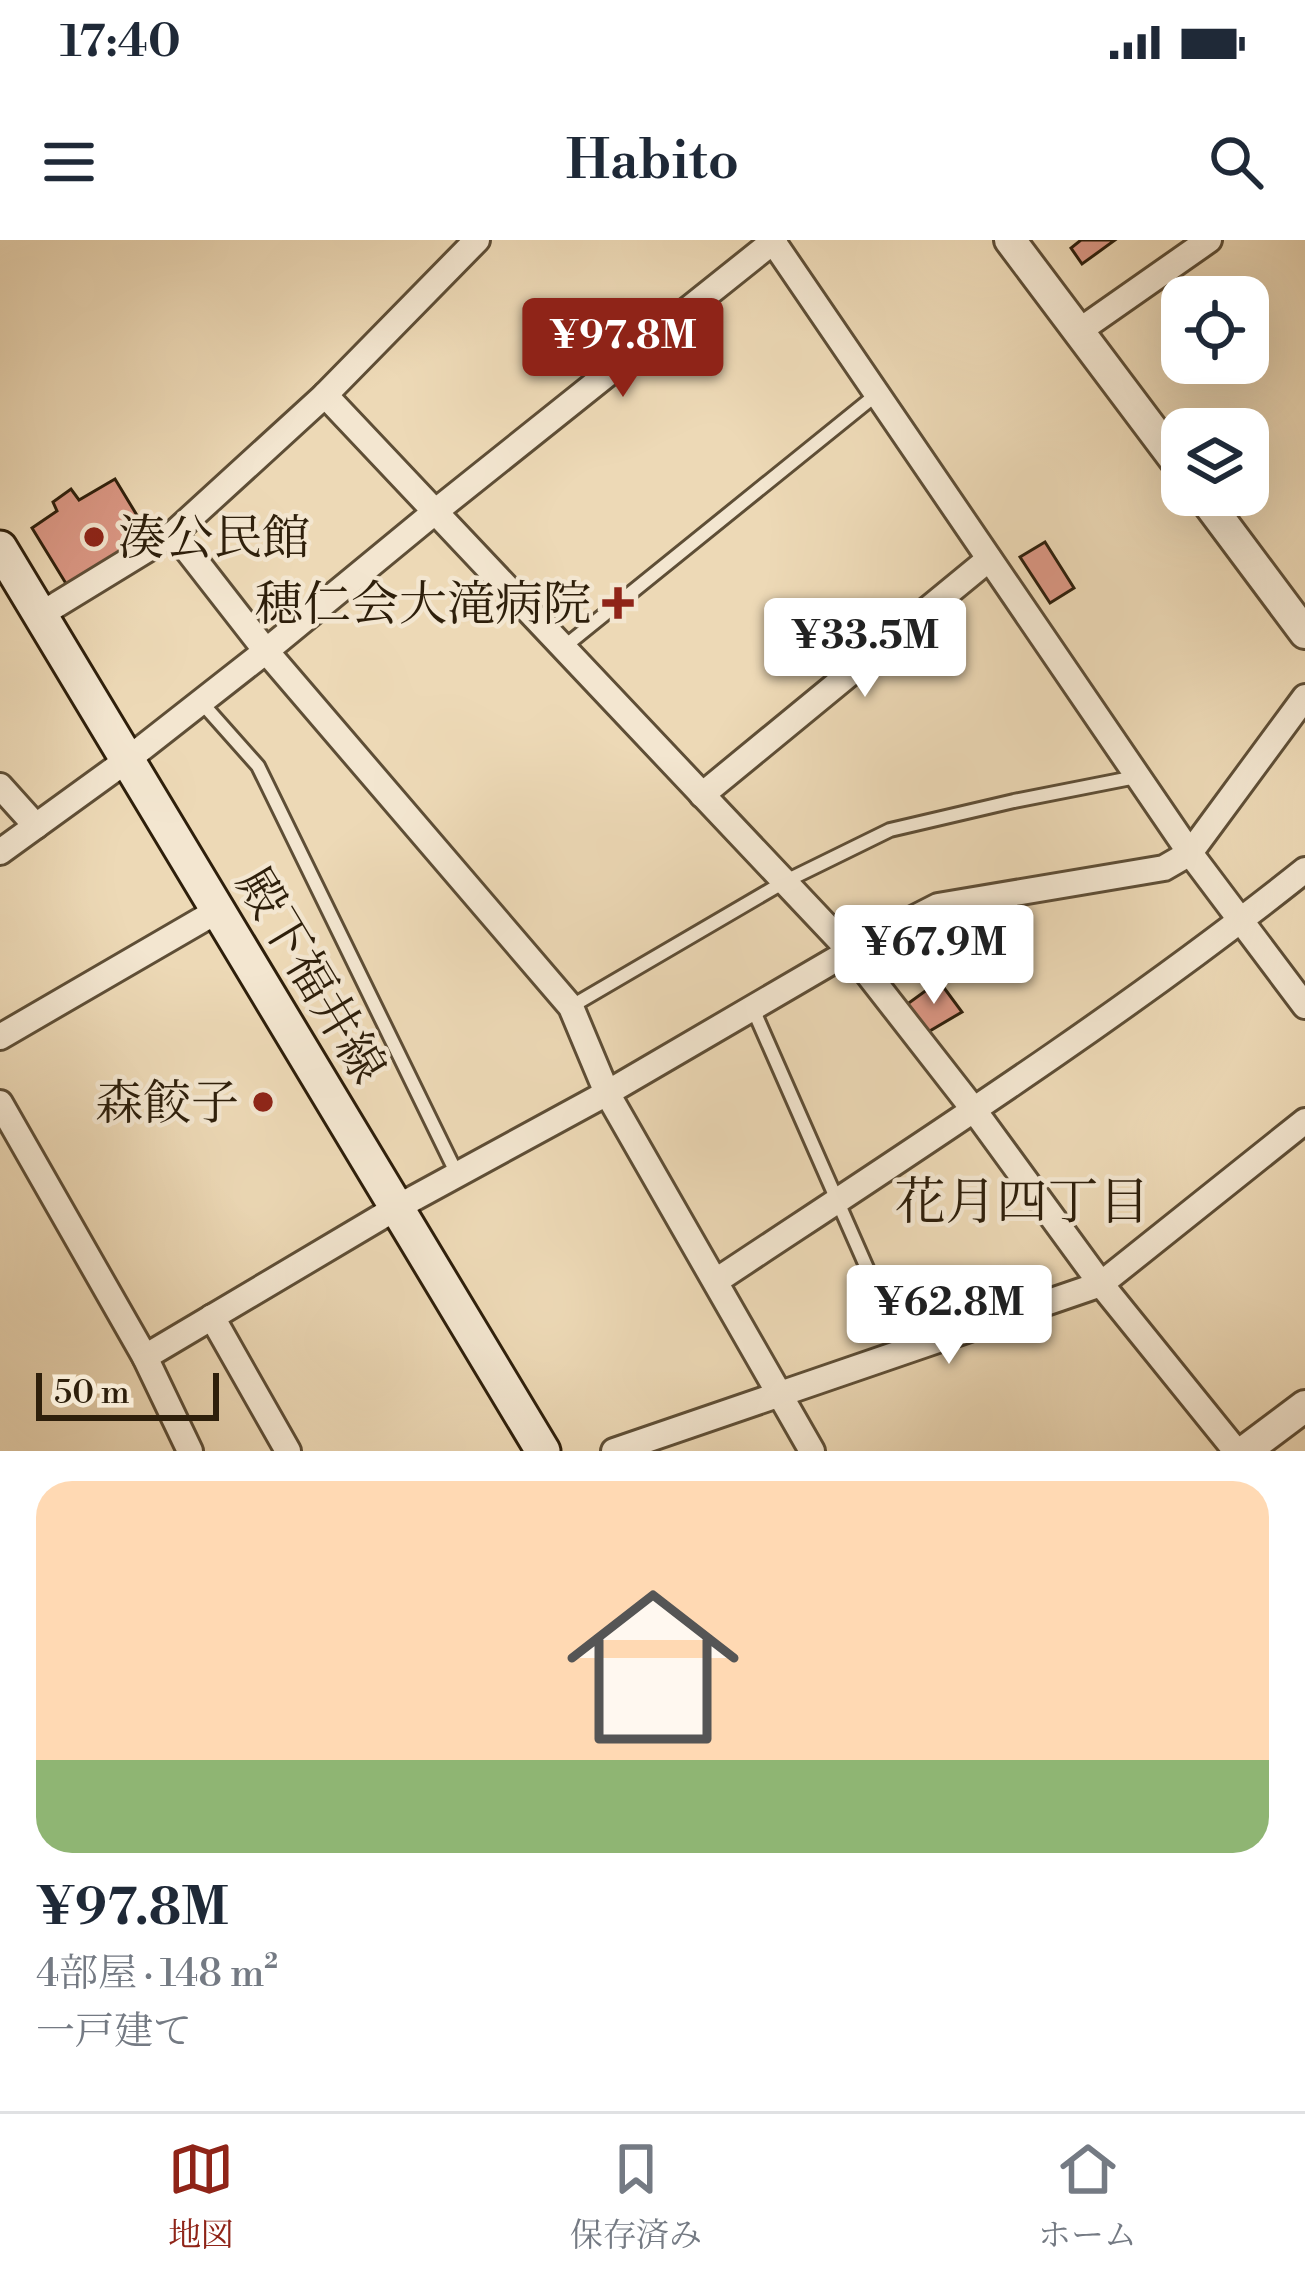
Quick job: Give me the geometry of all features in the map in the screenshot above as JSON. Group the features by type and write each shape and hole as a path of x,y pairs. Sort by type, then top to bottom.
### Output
{"main road":[{"name":"殿下福井線","path":"0,548 542,1451"}],"street":[{"path":"40,615 174,533 325,394 477,240"},
{"path":"0,852 266,651 773,240 1190,853 1305,1006"},
{"path":"1010,240 1161,441"},
{"path":"1078,331 1209,240"},
{"path":"325,394 850,951 1101,1284 1240,1451 1305,1406"},
{"path":"1218,516 1304,629"},
{"path":"174,533 266,651 571,1006 607,1093 812,1451"},
{"path":"702,795 989,559"},
{"path":"145,1357 396,1208 938,906 1164,868 1190,853 1305,697"},
{"path":"0,786 36,826"},
{"path":"716,1281 974,1110 1241,921 1305,870"},
{"path":"0,1037 217,910"},
{"path":"0,1103 145,1357 190,1451"},
{"path":"614,1451 1101,1284 1305,1120"},
{"path":"212,1317 288,1451"}],"lane":[{"path":"564,647 877,394"},
{"path":"201,702 258,766 457,1174"},
{"path":"571,1006 784,882 890,830 1138,777"},
{"path":"753,1008 903,1350"}],"building":[{"path":"1081,240 1115,240 1082,264 1071,248"},
{"name":"湊公民館","path":"115,479 155,545 73,595 32,528 57,511 53,502 71,489 79,500"},
{"path":"1045,542 1074,588 1050,603 1020,557"},
{"path":"939,981 962,1012 928,1032 906,1005"}],"place":[{"name":"湊公民館","path":"94,537"},
{"name":"穂仁会大滝病院","path":"618,603"},
{"name":"森餃子","path":"263,1102"}],"district":[{"name":"花月四丁目","path":"1022,1201"}]}
